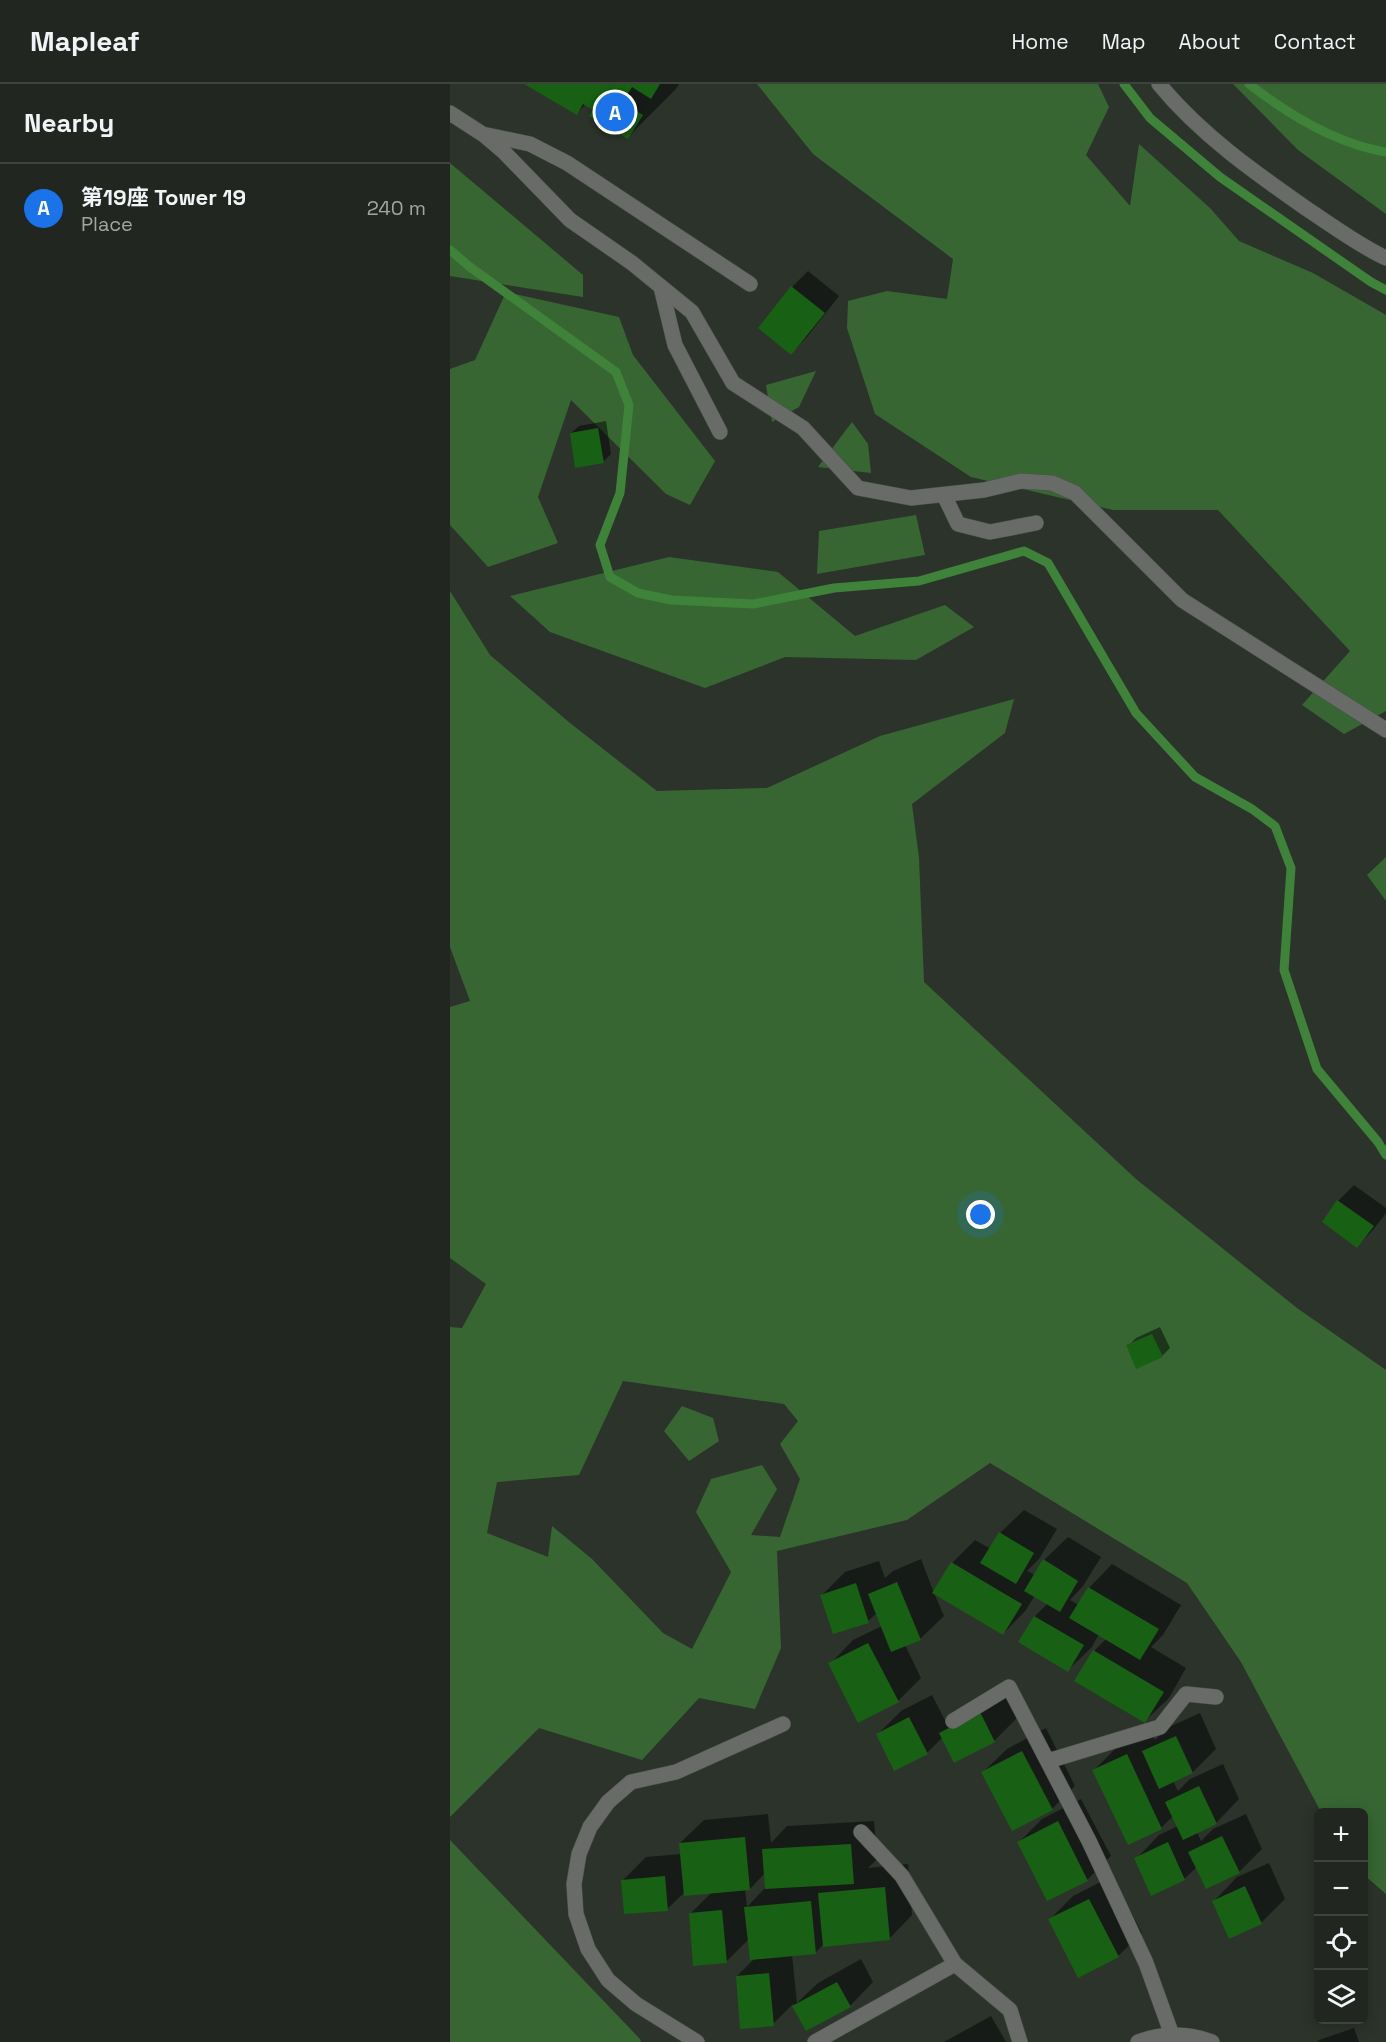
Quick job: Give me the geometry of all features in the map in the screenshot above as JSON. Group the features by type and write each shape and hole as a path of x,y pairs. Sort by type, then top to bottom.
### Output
{"street":[{"path":"1159,84 1173,102 1236,158 1349,238 1386,258"},
{"path":"450,113 484,135 504,152 570,220 632,263 692,312 733,383 803,428 858,488 911,498 984,490 1021,481 1052,483 1075,493 1182,600 1386,730"},
{"path":"484,135 530,144 567,164 750,284"},
{"path":"661,287 675,345 720,432"},
{"path":"944,495 957,524 990,532 1036,524"},
{"path":"953,1720 1009,1687 1089,1841 1146,1963 1172,2035"},
{"path":"1048,1761 1160,1727 1185,1694 1216,1697"},
{"path":"697,2042 636,2004 608,1980 588,1949 576,1914 574,1884 579,1854 590,1827 608,1802 631,1782 676,1772 783,1724"},
{"path":"861,1832 902,1876 955,1964 1010,2010 1020,2042"},
{"path":"815,2042 955,1964"},
{"path":"1138,2042 1148,2038 1172,2035 1201,2038 1212,2042"}],"green space":[{"path":"757,84 1098,84 1109,107 1086,155 1130,206 1139,144 1210,208 1239,241 1313,273 1386,315 1386,711 1344,734 1302,705 1350,651 1218,510 1113,510 971,477 875,414 847,328 848,301 887,291 947,299 953,259 813,154"},
{"path":"1233,84 1386,84 1386,214 1298,150"},
{"path":"450,163 583,275 583,297 450,276"},
{"path":"506,292 619,317 633,355 715,461 690,505 666,494 571,400 538,497 558,543 488,567 450,525 450,369 475,360"},
{"path":"816,371 799,407 772,422 766,385"},
{"path":"852,422 868,444 871,473 818,467"},
{"path":"916,515 925,555 817,574 819,531"},
{"path":"669,557 778,572 855,636 945,605 974,627 916,660 785,657 705,688 550,632 510,596"},
{"path":"450,591 490,655 570,723 657,791 767,788 880,736 1014,699 1005,733 912,804 919,858 924,982 1136,1179 1297,1308 1386,1370 1386,1894 1368,1878 1368,1808 1319,1808 1241,1662 1187,1583 990,1463 907,1520 777,1551 781,1648 755,1709 699,1698 642,1760 539,1728 450,1817 450,1327 462,1328 486,1284 450,1258 450,1007 470,1001 450,947","holes":["623,1381 784,1404 798,1421 780,1444 800,1479 780,1537 751,1535 777,1489 762,1465 711,1479 696,1512 731,1572 692,1649 663,1633 592,1559 552,1526 548,1557 487,1533 497,1482 579,1475"]},
{"path":"1386,857 1386,901 1367,875"},
{"path":"682,1406 713,1418 719,1441 689,1461 664,1431"},
{"path":"450,1840 640,2039 641,2042 450,2042"}],"building":[{"path":"524,84 660,84 651,99 632,87 622,103 643,115 628,139 589,116 593,110 583,104 577,115"},
{"path":"791,286 825,313 791,355 758,328"},
{"path":"598,428 604,463 575,468 570,433"},
{"path":"1337,1200 1374,1226 1357,1248 1322,1222"},
{"path":"1152,1334 1163,1357 1136,1369 1126,1345"},
{"path":"999,1532 1034,1553 1016,1584 980,1563"},
{"path":"1043,1559 1078,1581 1060,1612 1024,1591"},
{"path":"951,1562 1022,1604 1003,1635 932,1593"},
{"path":"897,1582 921,1640 891,1652 868,1594"},
{"path":"856,1583 869,1623 833,1634 820,1595"},
{"path":"1088,1587 1159,1629 1140,1660 1069,1618"},
{"path":"1034,1616 1084,1645 1068,1672 1018,1642"},
{"path":"868,1643 899,1702 858,1723 828,1663"},
{"path":"1093,1650 1164,1692 1145,1723 1074,1681"},
{"path":"980,1712 995,1742 954,1763 939,1733"},
{"path":"909,1717 928,1754 894,1771 876,1734"},
{"path":"1176,1736 1193,1773 1159,1789 1142,1751"},
{"path":"1022,1751 1053,1810 1012,1831 981,1772"},
{"path":"1127,1754 1162,1829 1128,1845 1092,1770"},
{"path":"1199,1786 1217,1824 1183,1840 1165,1802"},
{"path":"1058,1821 1088,1881 1047,1901 1017,1842"},
{"path":"1222,1836 1240,1873 1206,1889 1188,1852"},
{"path":"745,1837 750,1890 684,1896 679,1843"},
{"path":"1168,1842 1185,1880 1151,1896 1134,1858"},
{"path":"851,1844 854,1884 765,1889 762,1849"},
{"path":"665,1876 668,1911 624,1914 621,1880"},
{"path":"1245,1886 1262,1924 1229,1939 1212,1901"},
{"path":"885,1887 890,1940 823,1947 818,1893"},
{"path":"1089,1899 1119,1957 1078,1978 1048,1919"},
{"path":"811,1901 816,1954 750,1960 744,1907"},
{"path":"722,1910 727,1963 693,1966 689,1913"},
{"path":"769,1973 774,2026 740,2029 736,1976"},
{"path":"837,1982 851,2007 806,2031 792,2006"}],"waterway":[{"path":"1124,84 1150,118 1220,177 1371,282 1386,290"},
{"path":"1249,84 1280,107 1314,127 1349,142 1386,152"},
{"path":"450,250 470,267 616,372 629,405 620,493 600,545 610,577 638,593 671,600 753,604 834,588 919,581 1024,551 1048,563 1136,713 1195,777 1252,809 1275,826 1291,868 1284,970 1317,1069 1378,1142 1386,1155"}],"place":[{"name":"第19座 Tower 19","path":"615,112"}]}
